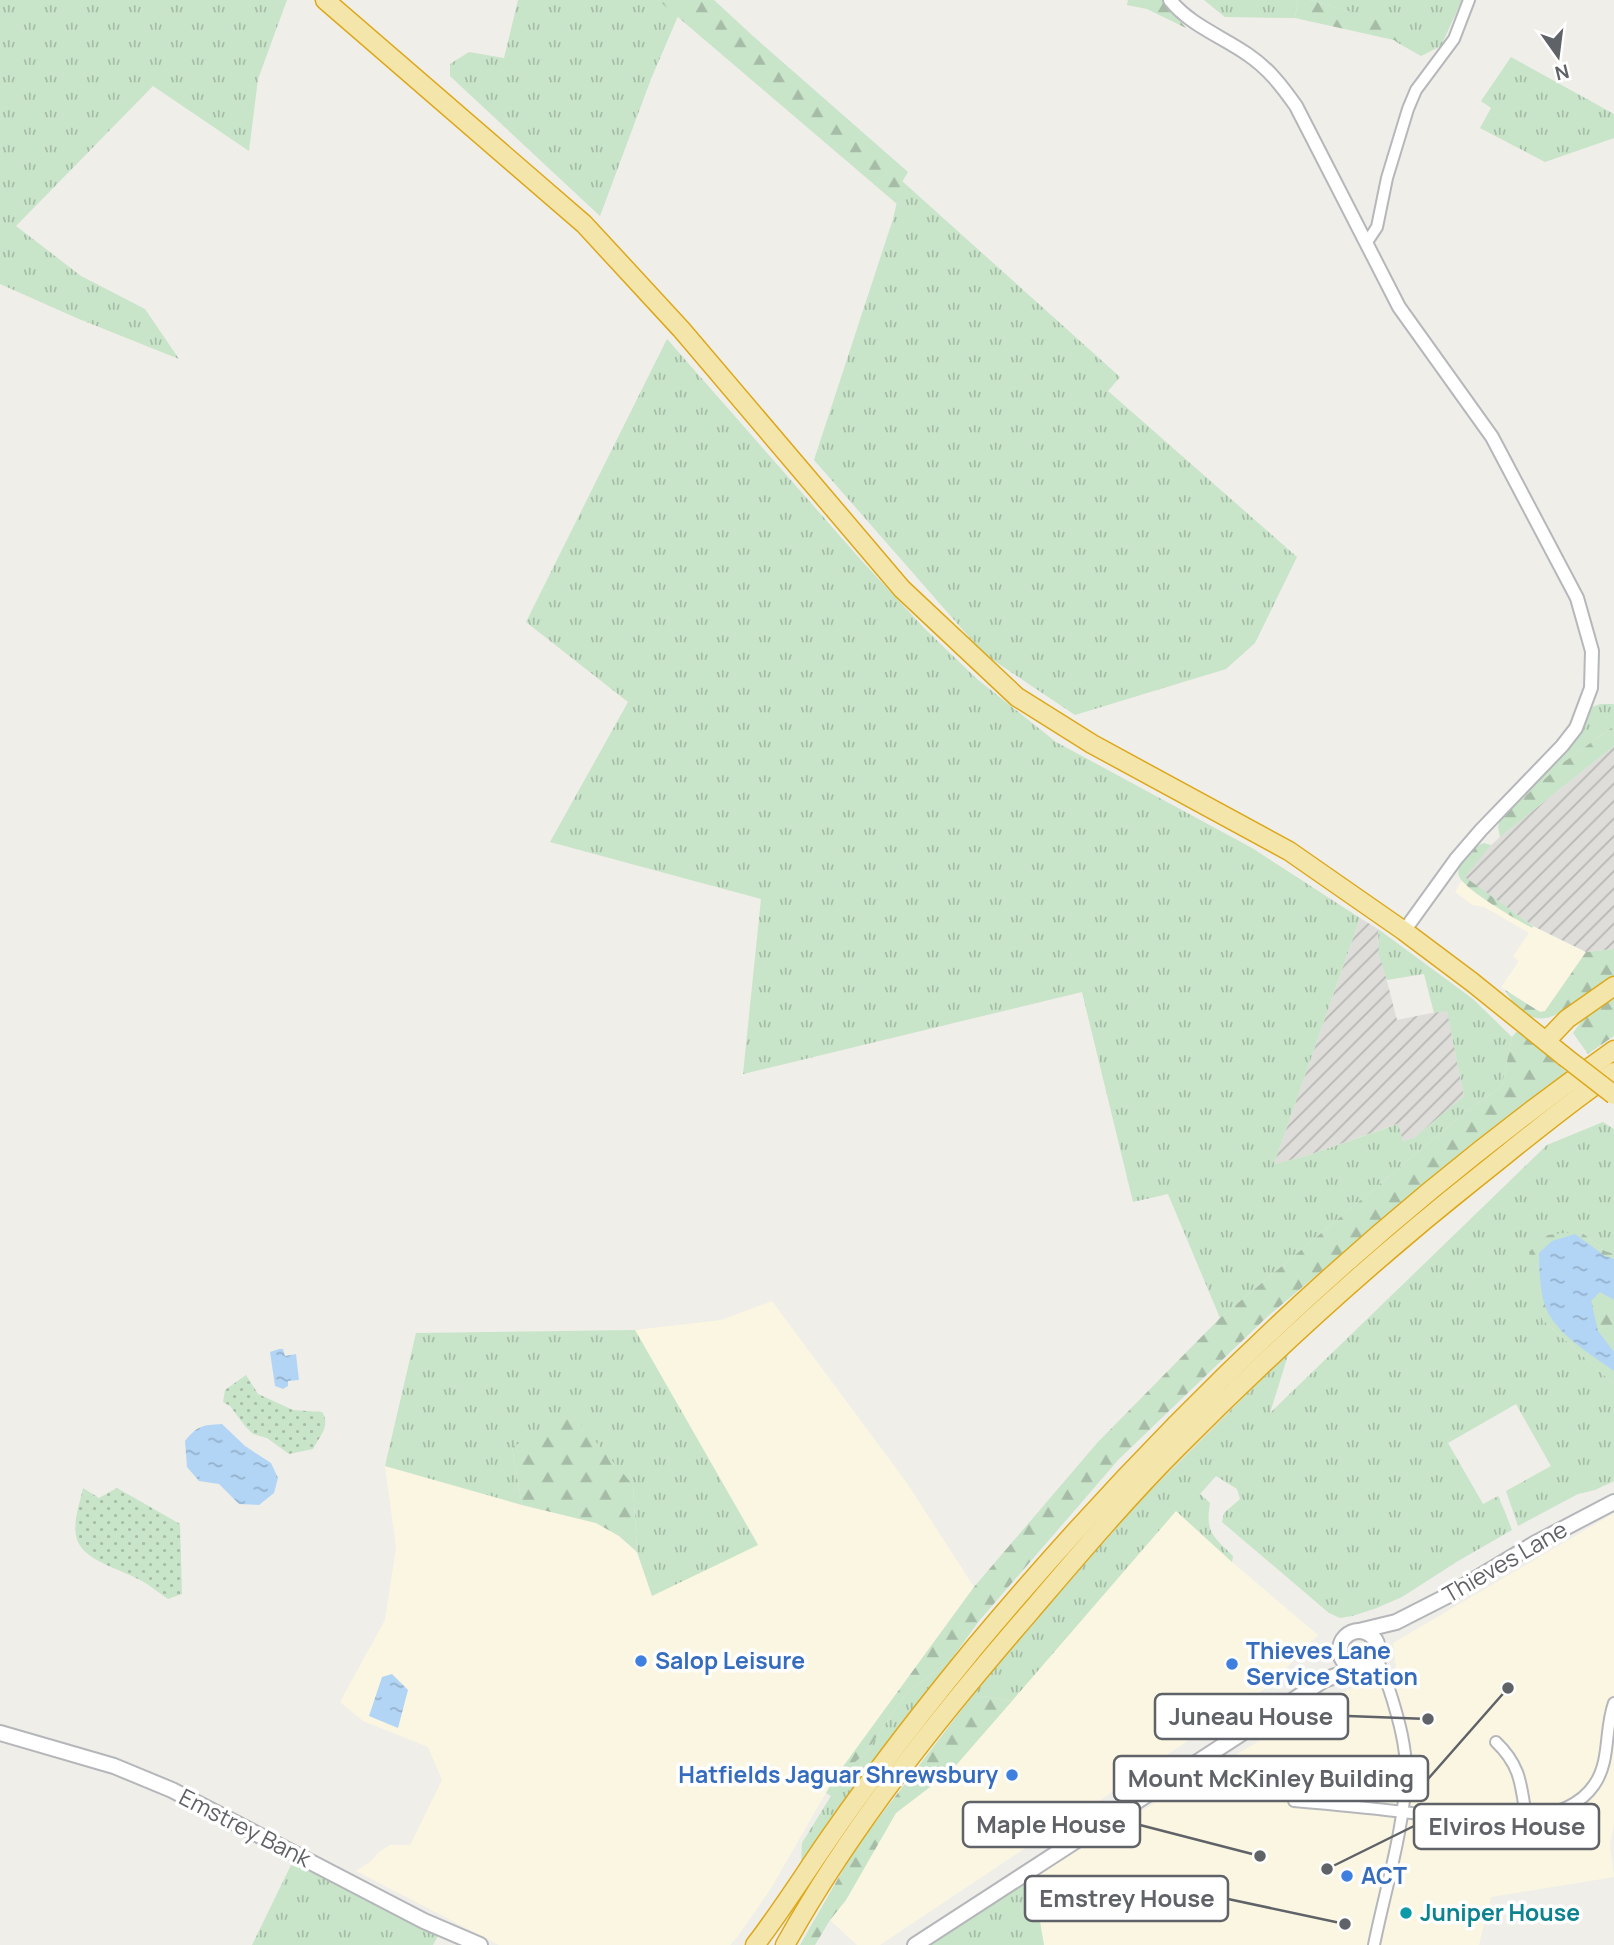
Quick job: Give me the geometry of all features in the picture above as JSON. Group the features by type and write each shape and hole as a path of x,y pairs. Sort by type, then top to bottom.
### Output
{"highway":[{"path":"325,0 584,224 681,330 902,589 1017,697 1092,744 1289,851 1404,930 1614,1095"},
{"path":"1546,1041 1567,1019 1614,986"},
{"path":"755,1945 888,1756 1062,1545 1162,1438 1259,1341 1423,1196 1614,1050"},
{"path":"785,1945 834,1864 909,1760 1081,1552 1174,1451 1269,1357 1343,1289 1445,1203 1583,1093 1614,1072"}],"main road":[{"name":"Thieves Lane","path":"1396,1622 1614,1502"},
{"path":"1369,1659 1345,1664 1340,1653 1344,1638 1351,1633 1396,1622"},
{"path":"915,1945 1324,1680 1369,1659 1396,1622"},
{"path":"1359,1631 1373,1637 1369,1659"},
{"path":"1324,1680 1340,1653"},
{"name":"Emstrey Bank","path":"0,1733 114,1766 172,1790 424,1920 480,1945"}],"street":[{"path":"1170,0 1190,20 1249,55 1277,79 1296,106 1399,307 1492,437 1577,598 1592,651 1591,688 1576,728 1456,859 1404,930"},
{"path":"1365,241 1370,239 1377,226 1387,178 1416,90 1454,38 1469,0"},
{"path":"1369,1659 1384,1672 1400,1728 1406,1771 1403,1812 1374,1945"},
{"path":"1294,1801 1480,1821 1526,1817 1564,1809 1588,1793 1603,1769 1614,1703"},
{"path":"1496,1742 1506,1751 1517,1771 1526,1817"}],"shaded area":[{"path":"1614,746 1614,949 1586,952 1533,926 1464,877 1500,837"},
{"path":"1464,877 1533,926 1586,952 1545,1011 1541,1012 1501,987 1519,961 1513,956 1529,933 1484,907 1472,905 1455,892"},
{"path":"1360,918 1378,929 1379,950 1397,1020 1447,1010 1464,1096 1414,1138 1403,1141 1397,1124 1306,1156 1274,1164"},
{"name":"Salop Leisure","path":"772,1301 907,1483 974,1587 834,1779 770,1890 738,1936 730,1945 499,1945 356,1871 390,1845 410,1845 442,1780 428,1747 363,1721 340,1702 385,1620 396,1548 385,1466 596,1523 619,1536 637,1552 652,1595 758,1544 635,1330 721,1320"},
{"path":"1176,1511 1318,1635 1269,1686 1047,1836 880,1945 857,1945 830,1920 846,1900 896,1813 951,1771"},
{"path":"1614,1513 1614,1825 1610,1845 1614,1877 1491,1897 1479,1945 1044,1945 1032,1876 1338,1694 1396,1670 1393,1643"}],"green space":[{"path":"0,0 287,0 258,79 249,151 153,86 16,226 81,276 145,309 179,359 0,284"},
{"path":"518,0 658,0 678,16 651,79 600,216 450,76 450,64 469,52 504,58"},
{"path":"658,0 714,0 908,172 902,182 897,204"},
{"path":"1128,0 1162,0 1186,28 1147,9 1127,5"},
{"path":"1204,0 1298,0 1295,18 1225,17"},
{"path":"1298,0 1310,0 1399,26 1398,43 1295,18"},
{"path":"1310,0 1462,0 1441,46 1421,56 1398,43 1398,26"},
{"path":"1511,57 1614,114 1614,138 1545,162 1480,128 1491,108 1481,101"},
{"path":"902,181 1120,377 1108,391 1297,557 1255,643 1226,669 1075,715 984,654 814,460 893,219"},
{"path":"667,339 861,560 924,628 977,679 1056,742 1252,848 1360,918 1274,1164 1306,1156 1398,1124 1403,1141 1414,1138 1464,1096 1447,1011 1434,1013 1424,974 1387,980 1379,955 1378,929 1473,999 1512,1037 1502,1086 1468,1110 1220,1318 1168,1194 1133,1202 1082,992 743,1074 761,899 550,842 628,702 526,622"},
{"path":"1614,704 1614,726 1564,762 1500,820 1563,755 1592,707"},
{"path":"1614,726 1614,746 1500,837 1500,820 1514,806 1564,762"},
{"path":"1484,843 1491,845 1465,877 1533,926 1532,928 1470,889 1459,876 1458,870 1462,864 1475,848"},
{"path":"1614,949 1614,976 1558,1014 1544,1018 1531,1017 1518,1008 1505,990 1540,1012 1545,1011 1586,952"},
{"path":"1614,999 1614,1036 1588,1054 1573,1033 1586,1015"},
{"path":"1518,1030 1566,1072 1470,1145 1267,1317 1119,1459 979,1621 950,1661 906,1693 865,1754 834,1779 974,1587 1098,1442 1220,1318 1468,1110 1502,1086 1512,1037"},
{"path":"1603,1122 1614,1129 1614,1254 1605,1251 1580,1231 1542,1319 1614,1384 1614,1481 1578,1494 1518,1526 1506,1491 1551,1466 1516,1404 1448,1443 1483,1504 1498,1496 1512,1530 1402,1597 1374,1609 1340,1618 1329,1613 1222,1522 1224,1513 1240,1499 1237,1489 1216,1476 1200,1494 1210,1503 1209,1521 1212,1533 1233,1556 1232,1562 1176,1511 1012,1701 983,1696 970,1699 1023,1632 1112,1529 1289,1352 1270,1413 1547,1145"},
{"path":"1580,1231 1605,1251 1614,1254 1614,1384 1542,1319 1529,1252 1548,1235"},
{"path":"635,1330 758,1545 652,1596 637,1552 633,1485 512,1447 522,1505 385,1466 416,1333"},
{"path":"246,1375 258,1394 293,1410 322,1412 325,1426 313,1449 289,1454 267,1438 253,1434 230,1406 223,1402 225,1390"},
{"path":"573,1415 633,1485 637,1552 619,1536 596,1523 522,1505 512,1447"},
{"path":"83,1488 99,1498 117,1488 180,1524 182,1594 168,1599 142,1581 97,1560 83,1549 75,1529"},
{"path":"950,1661 801,1864 802,1843 831,1796 826,1793 834,1779 865,1754 906,1693"},
{"path":"983,1696 1012,1701 951,1771 896,1813 846,1900 815,1945 800,1945 855,1849 970,1699"},
{"path":"292,1863 439,1934 433,1945 252,1945"},
{"path":"1032,1876 1044,1945 931,1945"}],"water":[{"path":"1575,1234 1605,1256 1614,1259 1614,1300 1600,1292 1591,1301 1598,1331 1614,1352 1614,1371 1566,1335 1551,1317 1544,1302 1539,1253 1552,1241"},
{"path":"283,1349 285,1356 296,1354 299,1380 288,1381 288,1386 283,1389 275,1386 270,1352"},
{"path":"222,1424 245,1446 271,1463 278,1478 274,1493 259,1505 239,1504 219,1484 199,1481 187,1467 185,1441 201,1427"},
{"path":"392,1674 408,1690 398,1728 369,1716 382,1677"}],"place":[{"name":"Salop Leisure","path":"641,1661"},
{"name":"Thieves Lane Service Station","path":"1232,1664"},
{"name":"Mount McKinley Building","path":"1508,1688"},
{"name":"Juneau House","path":"1428,1719"},
{"name":"Hatfields Jaguar Shrewsbury","path":"1012,1775"},
{"name":"Maple House","path":"1260,1856"},
{"name":"Elviros House","path":"1327,1869"},
{"name":"ACT","path":"1347,1876"},
{"name":"Juniper House","path":"1406,1913"},
{"name":"Emstrey House","path":"1345,1924"}]}
